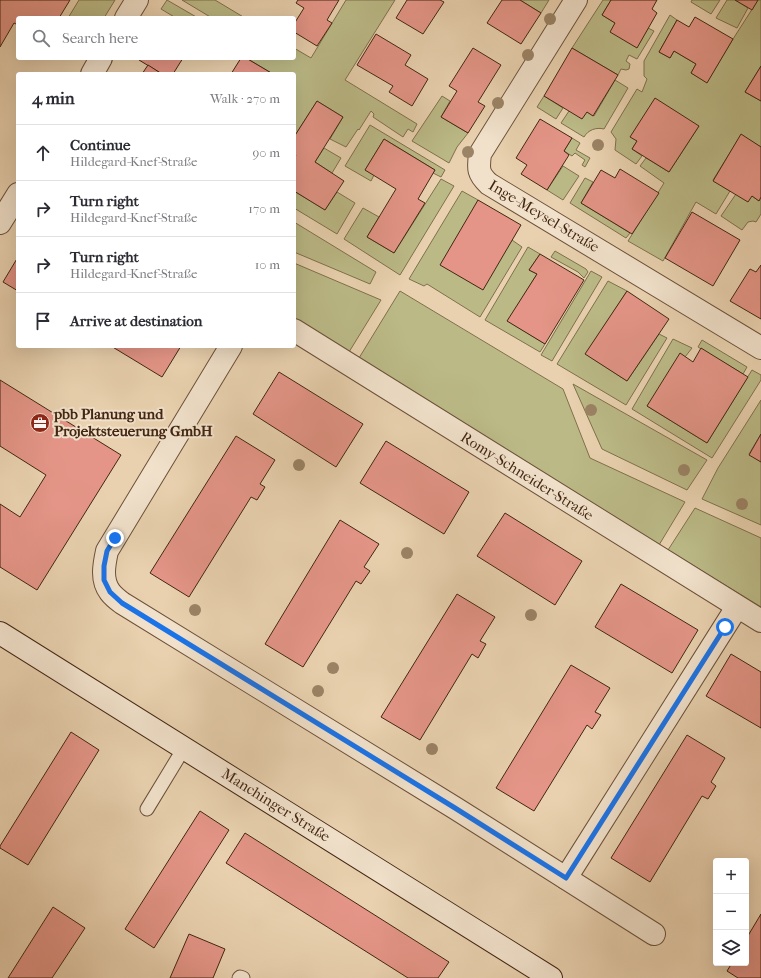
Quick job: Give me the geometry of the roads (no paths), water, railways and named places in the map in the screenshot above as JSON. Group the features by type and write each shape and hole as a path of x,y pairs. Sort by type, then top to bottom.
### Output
{"street":[{"path":"127,16 137,0"},
{"name":"Inge-Meysel-Straße","path":"576,0 480,154 478,166 481,177 489,184 761,348"},
{"path":"93,72 100,60"},
{"path":"0,223 16,197"},
{"name":"Romy-Schneider-Straße","path":"296,331 761,621"},
{"path":"230,348 107,551 104,566 104,580 110,592 122,603 455,808 654,934"},
{"path":"566,878 737,607"},
{"name":"Manchinger Straße","path":"0,633 551,978"}],"lane":[{"path":"147,809 184,748"},
{"path":"239,978 243,978"}],"place":[{"name":"pbb Planung und Projektsteuerung GmbH","path":"40,423"}]}
